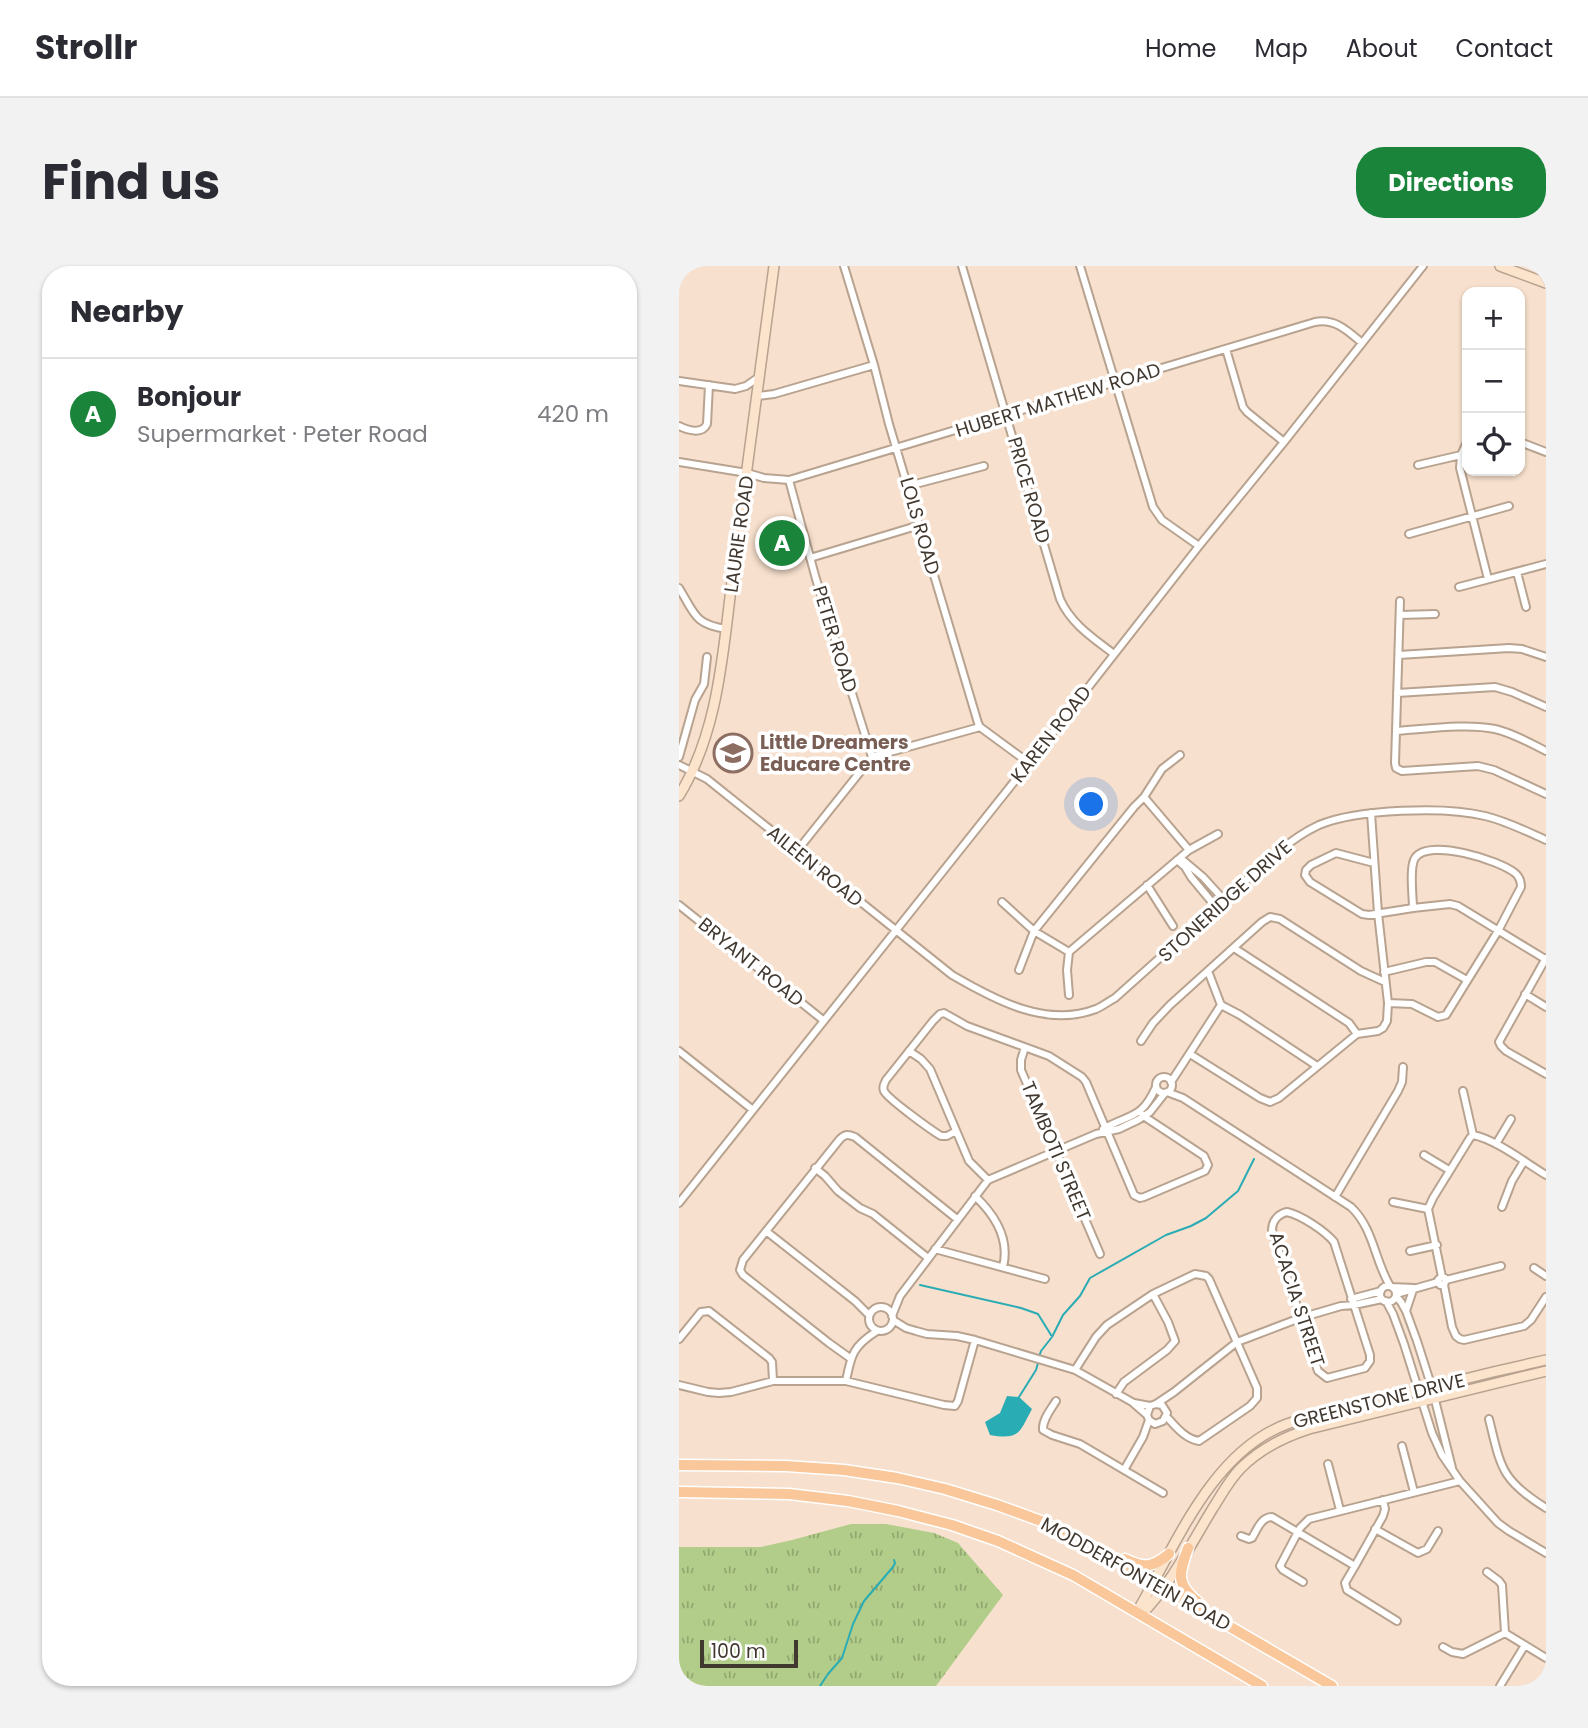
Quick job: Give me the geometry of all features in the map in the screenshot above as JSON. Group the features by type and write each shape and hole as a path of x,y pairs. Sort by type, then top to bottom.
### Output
{"main road":[{"name":"LAURIE ROAD","path":"679,796 704,742 712,716 774,266"},
{"path":"1507,267 1546,283"},
{"name":"GREENSTONE DRIVE","path":"1139,1613 1191,1515 1213,1483 1237,1457 1268,1434 1297,1421 1546,1360"},
{"name":"GREENSTONE DRIVE","path":"1139,1613 1155,1600 1164,1588 1227,1485 1242,1467 1272,1444 1309,1429 1546,1371"},
{"name":"MODDERFONTEIN ROAD","path":"679,1465 786,1466 844,1470 897,1478 997,1505 1041,1521 1086,1542 1332,1686"},
{"name":"MODDERFONTEIN ROAD","path":"679,1492 789,1494 848,1501 952,1525 998,1541 1073,1575 1262,1686"},
{"path":"1086,1542 1143,1566 1154,1564 1170,1554"},
{"path":"1188,1548 1180,1572 1184,1589 1201,1604 1275,1652"}],"street":[{"name":"LOLS ROAD","path":"844,266 980,727"},
{"name":"PRICE ROAD","path":"962,266 1064,607 1076,624 1114,654"},
{"path":"1080,266 1153,507 1162,520 1199,546"},
{"name":"KAREN ROAD","path":"680,1199 1423,266"},
{"name":"HUBERT MATHEW ROAD","path":"679,462 789,480 1322,321 1336,324 1362,343"},
{"path":"1226,349 1243,407 1284,442"},
{"path":"757,396 774,394 874,365"},
{"path":"679,381 735,389 743,388 759,377"},
{"path":"679,426 702,431 705,429 709,385"},
{"path":"1525,444 1546,452"},
{"path":"1418,465 1461,455 1460,468 1489,579"},
{"path":"908,486 984,466"},
{"name":"PETER ROAD","path":"789,480 810,558 872,757"},
{"path":"1409,534 1509,506"},
{"path":"810,558 920,525"},
{"path":"1459,587 1546,564"},
{"path":"1517,572 1526,607"},
{"path":"679,588 699,621 726,629"},
{"path":"1400,601 1397,769 1402,771 1478,766 1494,770 1546,794"},
{"path":"1400,615 1435,614"},
{"path":"1399,655 1509,648 1522,649 1546,657"},
{"path":"679,757 695,700 704,684 707,657"},
{"path":"1397,693 1495,687 1546,707"},
{"path":"797,851 872,757 980,727 1028,763"},
{"path":"1396,731 1460,727 1494,729 1546,751"},
{"path":"1019,970 1034,931 1144,797 1162,769 1179,755"},
{"name":"AILEEN ROAD","path":"679,765 707,779 937,963"},
{"path":"1144,797 1189,850"},
{"path":"1190,1054 1266,1101 1274,1101 1357,1034 1383,1027 1388,1003 1371,813"},
{"name":"STONERIDGE DRIVE","path":"937,963 989,996 1019,1007 1049,1015 1083,1013 1099,1008 1115,998 1266,861 1298,836 1326,823 1371,813 1468,813 1499,820 1546,842"},
{"path":"1069,995 1069,952 1189,850 1218,834"},
{"path":"1388,1003 1408,1003 1434,1016 1442,1016 1449,1011 1498,930 1521,887 1520,880 1513,871 1468,853 1430,851 1417,857 1413,868 1413,908"},
{"path":"1374,859 1333,854 1311,865 1305,875 1310,882 1360,913 1369,915 1450,904 1458,906 1546,959 1499,1042 1506,1051 1546,1074"},
{"path":"1179,859 1203,877 1224,900"},
{"path":"1179,859 1216,907"},
{"path":"1147,885 1173,926"},
{"path":"1002,902 1034,931 1069,952"},
{"name":"BRYANT ROAD","path":"679,905 823,1020"},
{"path":"1141,1041 1170,1004 1270,917 1276,917 1361,971 1385,982"},
{"path":"1234,948 1349,1023 1357,1034"},
{"path":"1384,972 1434,962 1467,980"},
{"path":"1208,971 1221,1005 1317,1066"},
{"path":"1525,994 1546,1007"},
{"path":"864,1339 870,1316 900,1296 988,1180 1143,1114 1168,1086 1170,1076 1177,1072 1190,1054 1221,1005"},
{"path":"956,1131 941,1136 892,1099 883,1085 937,1017 944,1013 967,1026 1049,1056 1082,1077 1131,1191 1137,1196 1144,1197 1205,1171 1208,1165 1204,1156 1143,1114"},
{"name":"TAMBOTI STREET","path":"1025,1047 1021,1070 1100,1254"},
{"path":"679,1051 753,1110"},
{"path":"909,1051 930,1069 969,1161 988,1180"},
{"path":"1335,1197 1398,1091 1402,1082 1403,1066"},
{"path":"1143,1114 1158,1080 1351,1207 1361,1217 1381,1271 1406,1311 1417,1340 1435,1398 1452,1470"},
{"path":"1156,1087 1159,1091 1168,1086"},
{"path":"1463,1091 1473,1135"},
{"path":"1496,1144 1511,1119"},
{"path":"850,1357 743,1275 740,1270 743,1260 844,1135 855,1137 957,1219"},
{"path":"1473,1135 1496,1144 1545,1173"},
{"path":"1473,1135 1466,1142 1428,1209 1454,1332 1464,1340 1524,1326 1546,1297"},
{"path":"1424,1155 1449,1170"},
{"path":"1502,1207 1512,1181 1524,1161"},
{"path":"815,1168 838,1191 860,1208 873,1214 928,1258"},
{"path":"975,1196 996,1222 1006,1252 1003,1267"},
{"path":"1393,1202 1428,1209"},
{"name":"ACACIA STREET","path":"1287,1212 1293,1213 1333,1242 1370,1361 1365,1368 1327,1378 1318,1371 1300,1318 1272,1230 1281,1213 1287,1212"},
{"path":"766,1231 855,1301 870,1316 873,1329 877,1331"},
{"path":"1410,1251 1437,1245"},
{"path":"935,1249 1045,1279"},
{"path":"1124,1469 1143,1437 1153,1405 1174,1392 1237,1342 1300,1318 1353,1302 1382,1295 1391,1301 1396,1295 1414,1289 1501,1266"},
{"path":"1534,1268 1546,1276"},
{"path":"1381,1271 1382,1295 1392,1314 1441,1455 1460,1481 1498,1522 1509,1531 1545,1549"},
{"path":"1075,1370 1100,1332 1153,1294 1195,1274 1201,1274 1206,1276 1237,1342 1257,1388 1257,1398 1199,1441 1189,1438 1166,1416 1164,1407 1174,1392"},
{"path":"1382,1295 1384,1287 1414,1289"},
{"path":"1406,1311 1414,1289"},
{"path":"1116,1394 1124,1382 1175,1341 1153,1294"},
{"path":"888,1329 891,1327 900,1296"},
{"path":"884,1308 906,1328"},
{"path":"679,1339 701,1312 709,1311 769,1358 772,1362 773,1381"},
{"path":"846,1381 850,1357 864,1339 877,1331 906,1328 927,1334 975,1340 1075,1370 1132,1402 1164,1407"},
{"path":"679,1385 708,1392 731,1392 773,1381 846,1381 955,1406 975,1340"},
{"path":"1056,1401 1042,1426 1043,1430 1080,1444 1163,1493"},
{"path":"1132,1402 1148,1418 1178,1429"},
{"path":"1143,1437 1166,1416"},
{"path":"1489,1419 1505,1473 1521,1491 1546,1508"},
{"path":"1402,1446 1414,1492"},
{"path":"1328,1464 1339,1510"},
{"path":"1303,1582 1280,1566 1297,1533 1309,1519 1460,1481"},
{"path":"1383,1500 1384,1513 1345,1583 1345,1588 1397,1621"},
{"path":"1241,1536 1252,1538 1262,1521 1268,1517 1355,1566"},
{"path":"1375,1530 1418,1553 1427,1549 1438,1531"},
{"path":"1487,1572 1502,1586 1505,1633"},
{"path":"1505,1633 1546,1657"},
{"path":"1443,1647 1463,1654 1505,1633"},
{"path":"1500,1686 1525,1645"}],"green space":[{"path":"851,1524 886,1524 934,1533 958,1543 1003,1595 936,1686 679,1686 679,1547 761,1547"}],"water":[{"path":"1007,1396 1019,1397 1032,1409 1017,1433 1007,1436 990,1435 985,1422 1000,1413"}],"waterway":[{"path":"1039,1357 1063,1315 1080,1296 1090,1278 1166,1235 1206,1218 1238,1191 1254,1159"},
{"path":"920,1285 1038,1314 1051,1335"},
{"path":"1019,1397 1038,1363"},
{"path":"820,1686 842,1658 864,1601 893,1567 894,1560"}],"place":[{"name":"Bonjour","path":"782,543"},
{"name":"Little Dreamers Educare Centre","path":"733,753"}]}
